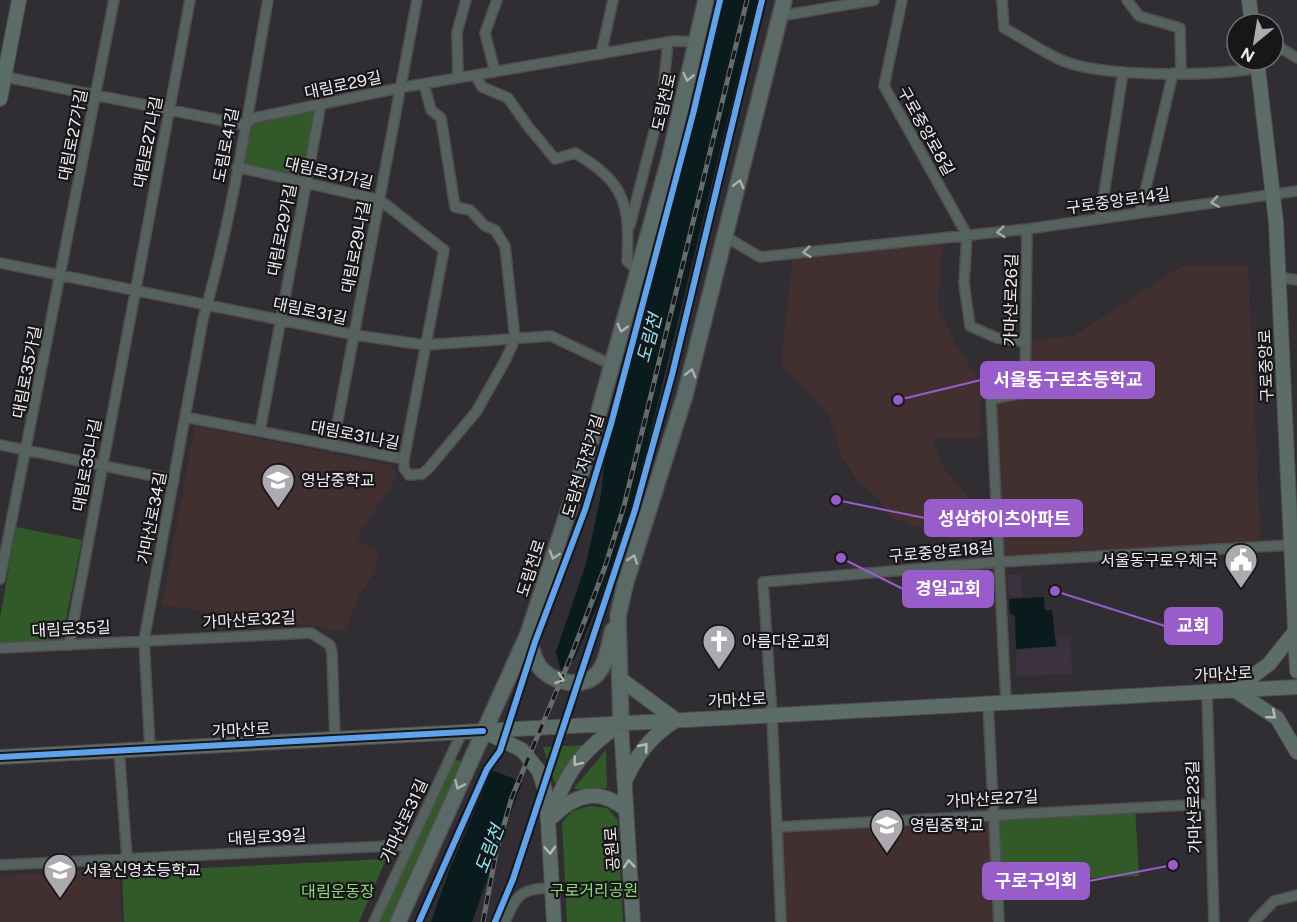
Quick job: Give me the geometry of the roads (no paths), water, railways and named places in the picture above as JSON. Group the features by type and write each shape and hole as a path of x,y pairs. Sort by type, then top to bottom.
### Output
{"main road":[{"path":"0,99 2,76 19,0"},
{"name":"도림천로","path":"398,922 528,634 588,451 668,164 706,0"},
{"path":"528,634 534,657 545,672 577,684 590,681 603,664 625,585 685,395 784,0"},
{"name":"구로중앙로","path":"1258,72 1273,194 1292,468 1291,545 1297,671"},
{"path":"548,820 569,771 597,740 621,723 618,616"},
{"path":"1296,630 1269,664 1234,690 1277,718 1297,752"},
{"path":"619,678 676,720 656,734 642,749 624,783"},
{"name":"가마산로","path":"0,757 1297,687"},
{"name":"공원로","path":"621,723 633,922"},
{"path":"483,731 522,750 539,771 545,790 548,820 554,922"},
{"name":"공원로","path":"548,820 570,802 591,795 613,799 626,810"}],"street":[{"name":"대림로27가길","path":"62,276 114,0"},
{"name":"대림로27나길","path":"135,291 190,0"},
{"name":"도림로41길","path":"209,300 237,167 268,0"},
{"name":"대림로29나길","path":"333,446 417,0"},
{"path":"458,78 457,32 466,0"},
{"path":"495,72 485,33 497,0"},
{"path":"602,54 613,0"},
{"path":"780,16 874,0"},
{"name":"구로중앙로8길","path":"902,0 884,86 967,235"},
{"path":"1002,0 1004,28 1062,61 1123,72 1225,72"},
{"path":"1127,0 1139,16 1180,28 1177,72 1140,213"},
{"name":"대림로29길","path":"2,76 169,111 245,124 253,118 399,88 668,42 696,42"},
{"path":"638,272 627,261 629,227 662,101 668,42"},
{"path":"1100,219 1123,72"},
{"path":"475,75 482,87 508,98 555,159 574,153 594,164 612,180 626,206 629,227"},
{"path":"404,459 404,468 410,475 422,474 428,469 476,412 515,339 505,246 495,230 485,226 470,210 455,207 441,117 431,110 424,84"},
{"name":"대림로29가길","path":"260,431 321,104"},
{"name":"대림로31가길","path":"237,167 380,200 444,250 425,345"},
{"name":"구로중앙로14길","path":"726,237 760,257 1027,229 1297,191"},
{"name":"가마산로26길","path":"1006,702 991,399 1025,393 1027,229"},
{"path":"967,235 964,283 970,326 998,338 1026,342"},
{"name":"대림로31길","path":"0,263 135,291 209,300 281,320 355,335 425,345 551,336 612,365"},
{"name":"대림로35가길","path":"0,579 62,276"},
{"path":"1279,277 1297,280"},
{"name":"대림로35나길","path":"69,645 135,291"},
{"name":"가마산로34길","path":"150,748 144,640 209,300"},
{"name":"대림로31나길","path":"185,417 404,459 425,345"},
{"path":"0,445 174,480"},
{"name":"구로중앙로18길","path":"772,715 763,582 999,562 1291,545"},
{"name":"가마산로32길","path":"144,640 310,633 330,645 332,653 335,739"},
{"name":"대림로35길","path":"0,648 144,640"},
{"name":"가마산로23길","path":"1207,692 1208,804 1214,922"},
{"path":"988,703 999,922"},
{"path":"772,715 781,922"},
{"name":"가마산로31길","path":"374,922 462,732"},
{"path":"119,750 127,858"},
{"name":"가마산로27길","path":"777,826 994,813 1208,804"},
{"name":"대림로39길","path":"0,865 409,845"},
{"path":"505,922 515,900 524,892 553,888"},
{"path":"1254,922 1274,901 1297,895"}],"water":[{"name":"도림천","path":"724,0 757,0 632,507 598,604 574,660 561,671 556,652 586,564 601,495 605,459 696,118"},
{"path":"1044,597 1045,610 1052,610 1056,646 1016,649 1015,616 1010,613 1009,599"},
{"name":"도림천","path":"492,770 522,782 472,922 431,922 449,871"}],"railway":[{"path":"483,922 496,853 512,797 572,654 605,567 624,506 747,0"}],"place":[{"name":"서울동구로초등학교","path":"898,400"},
{"name":"성삼하이츠아파트","path":"836,500"},
{"name":"영남중학교","path":"278,509"},
{"name":"경일교회","path":"841,558"},
{"name":"서울동구로우체국","path":"1241,589"},
{"name":"교회","path":"1055,591"},
{"name":"아름다운교회","path":"719,670"},
{"name":"영림중학교","path":"887,854"},
{"name":"구로구의회","path":"1173,865"},
{"name":"서울신영초등학교","path":"60,899"}],"park label":[{"name":"구로거리공원","path":"594,890"},
{"name":"대림운동장","path":"338,891"}]}
